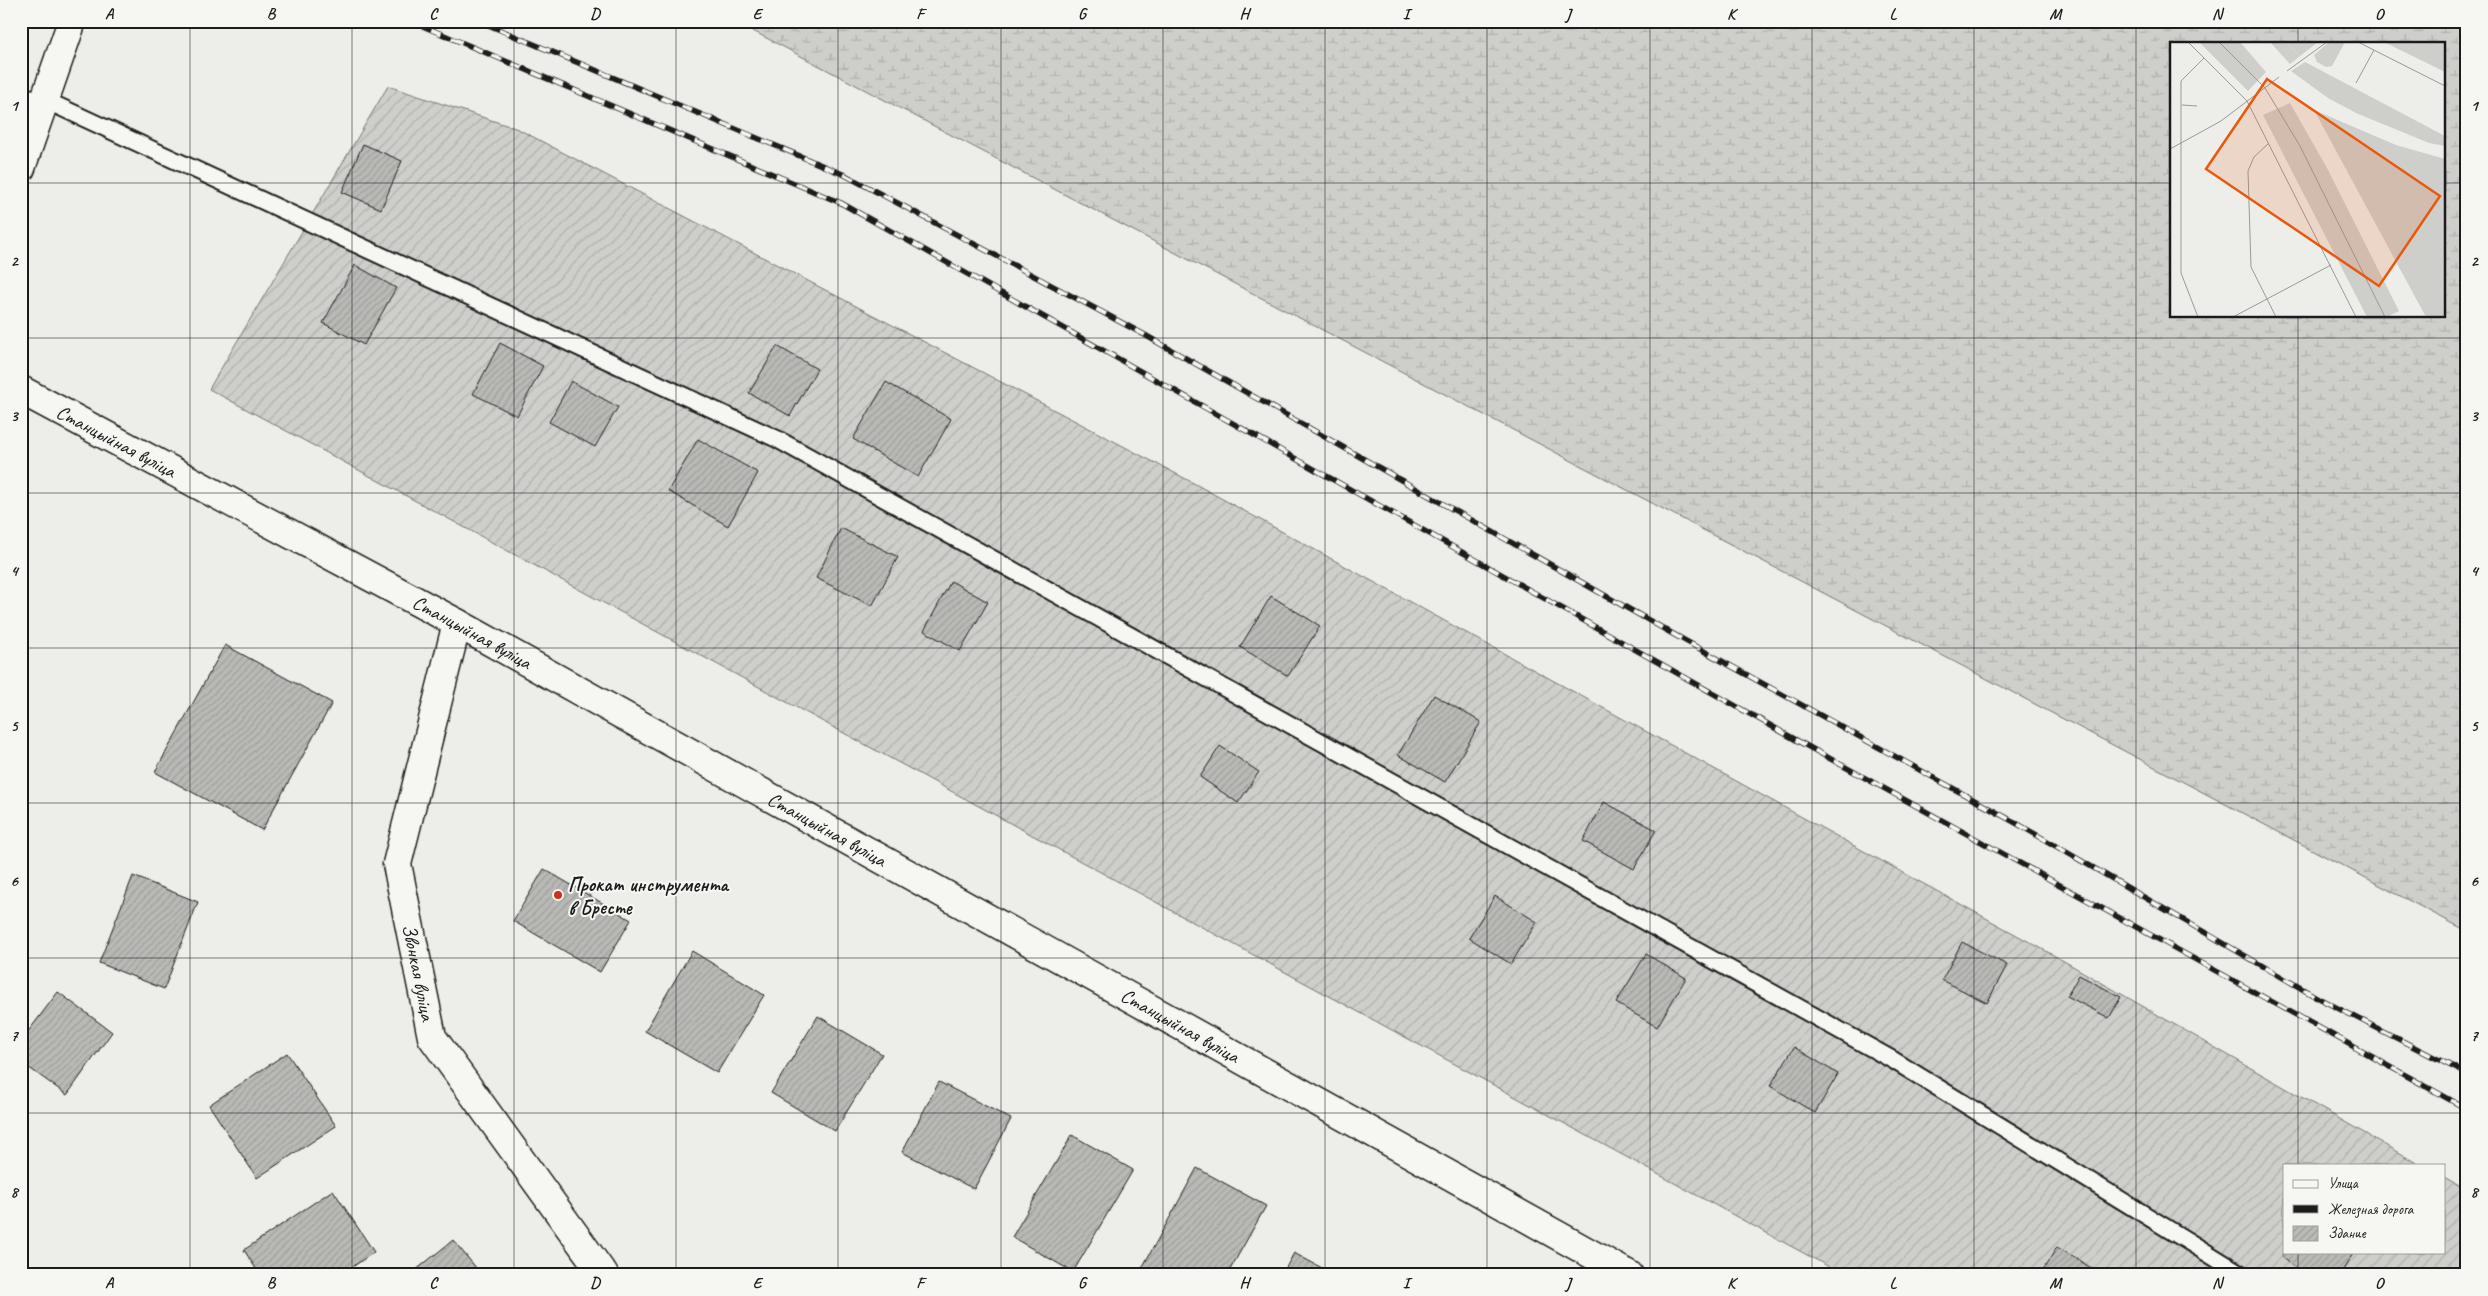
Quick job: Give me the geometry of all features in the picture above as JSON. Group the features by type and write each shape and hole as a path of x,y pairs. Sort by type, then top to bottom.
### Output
{"street":[{"path":"21,168 33,98 72,21"},
{"name":"Станцыйная вуліца","path":"21,390 457,623 1628,1275"},
{"name":"Звонкая вуліца","path":"457,623 397,864 432,1037 604,1275"}],"lane":[{"path":"33,98 776,439 1893,1060 2243,1275"}],"green space":[{"path":"734,21 2467,21 2467,931"},
{"path":"388,86 518,129 1186,479 2055,956 2418,1164 2283,1164 2283,1254 2446,1254 2446,1179 2467,1191 2467,1275 1844,1275 209,389"}],"building":[{"path":"363,144 402,161 381,209 342,192"},
{"path":"355,265 396,288 364,345 323,323"},
{"path":"500,343 543,366 517,416 473,394"},
{"path":"777,346 817,369 790,416 749,393"},
{"path":"571,381 618,407 595,447 549,422"},
{"path":"886,382 951,419 918,477 853,439"},
{"path":"698,439 758,473 728,526 668,491"},
{"path":"841,528 898,557 872,606 816,578"},
{"path":"951,581 988,602 960,651 924,631"},
{"path":"1271,596 1320,626 1288,676 1240,647"},
{"path":"225,645 332,703 262,830 155,772"},
{"path":"1434,695 1481,722 1445,782 1398,755"},
{"path":"1220,746 1259,772 1238,803 1200,777"},
{"path":"1604,802 1656,830 1634,869 1583,841"},
{"name":"Прокат инструмента в Бресте","path":"544,869 631,920 600,972 513,921"},
{"path":"133,876 198,902 164,989 99,963"},
{"path":"1495,896 1537,922 1511,964 1469,938"},
{"path":"1962,942 2007,965 1987,1003 1942,980"},
{"path":"692,951 764,995 717,1073 645,1031"},
{"path":"1646,954 1686,978 1657,1027 1616,1003"},
{"path":"2079,975 2121,997 2109,1018 2067,996"},
{"path":"58,992 112,1032 67,1095 21,1062 21,1041"},
{"path":"818,1016 882,1054 835,1131 771,1093"},
{"path":"1794,1047 1838,1074 1815,1113 1770,1086"},
{"path":"287,1053 336,1126 257,1178 209,1105"},
{"path":"939,1082 1011,1119 974,1189 902,1152"},
{"path":"1072,1135 1133,1170 1073,1272 1012,1237"},
{"path":"1197,1168 1266,1206 1227,1275 1154,1275 1142,1268"},
{"path":"333,1190 374,1252 341,1275 260,1275 244,1250"},
{"path":"453,1240 482,1275 410,1275"},
{"path":"2057,1247 2103,1275 2040,1275"},
{"path":"1294,1253 1335,1275 1282,1275"},
{"path":"2283,1254 2353,1254 2340,1275 2307,1275 2281,1257"}],"railway":[{"path":"411,21 841,203 1798,741 2467,1109"},
{"path":"479,21 845,175 1143,334 1673,634 2016,823 2318,998 2467,1074"}],"place":[{"name":"Прокат инструмента в Бресте","path":"558,895"}]}
